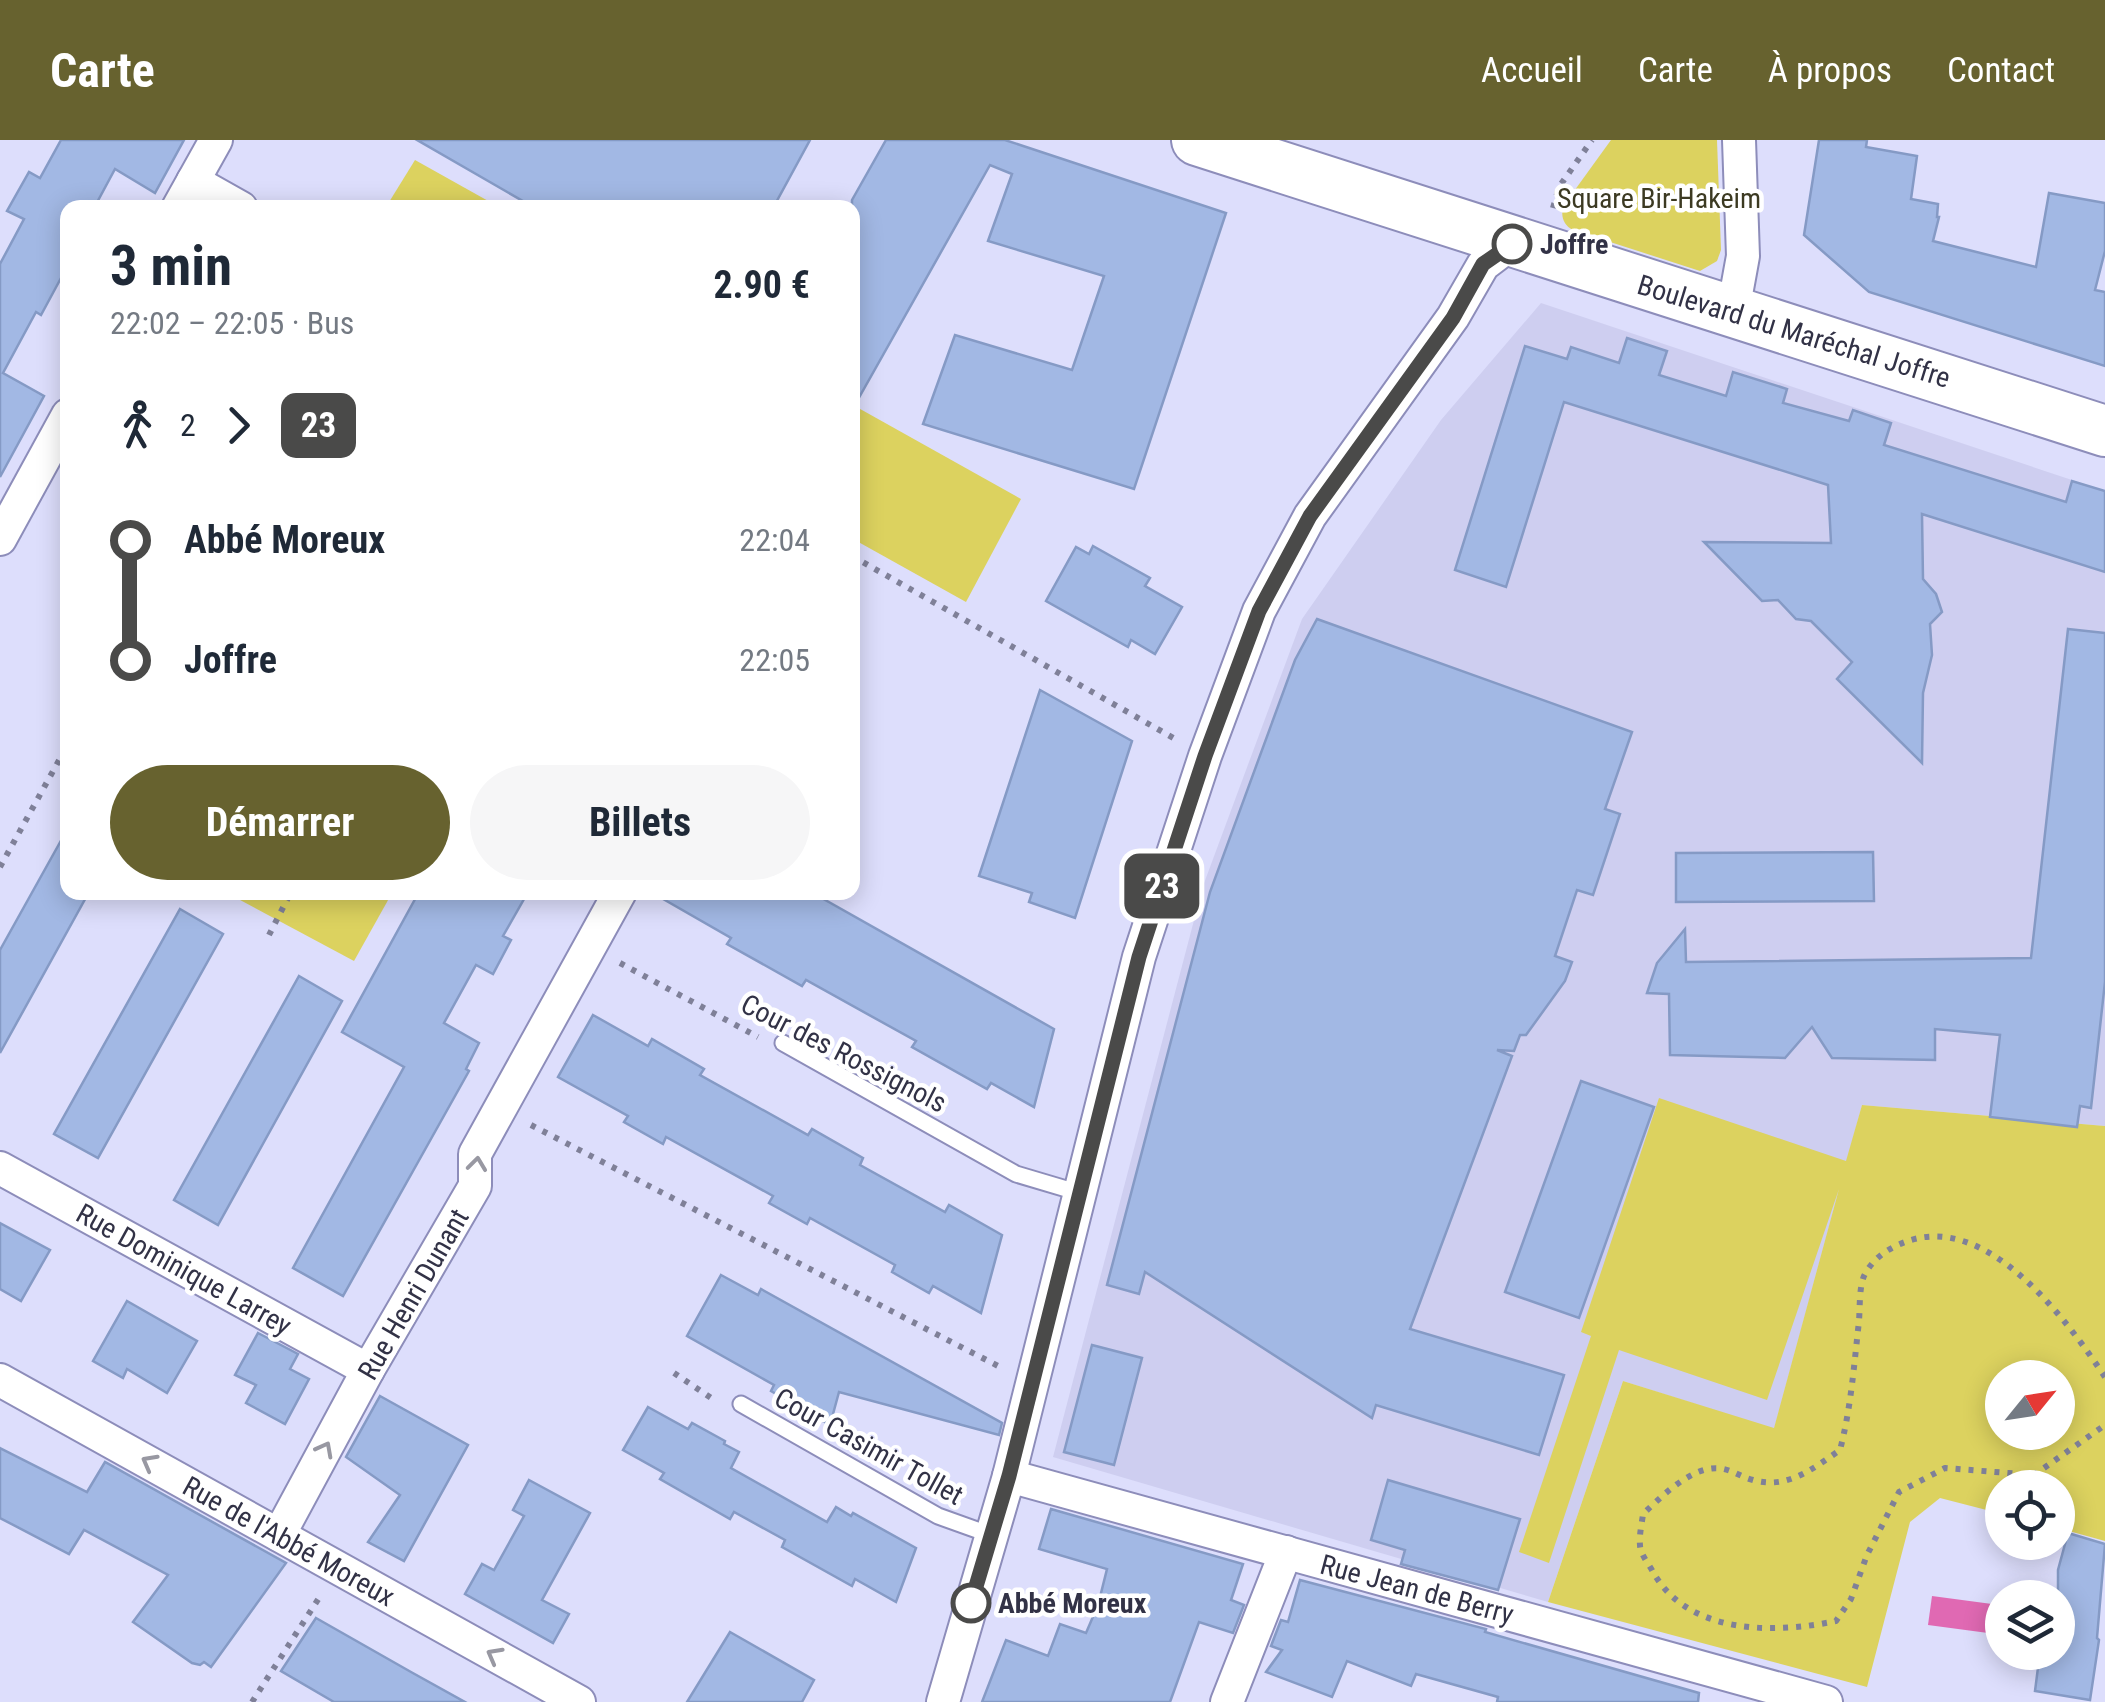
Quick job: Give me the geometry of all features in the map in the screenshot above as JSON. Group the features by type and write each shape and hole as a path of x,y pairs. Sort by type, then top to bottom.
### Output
{"main road":[{"name":"Boulevard du Maréchal Joffre","path":"1213,142 1527,248 2105,431"}],"street":[{"path":"186,194 216,140"},
{"path":"1733,312 1743,256 1739,140"},
{"path":"943,1702 1009,1476 1139,957 1205,756 1259,611 1310,516 1453,318 1483,264 1527,248"},
{"path":"0,539 60,430"},
{"name":"Rue Henri Dunant","path":"279,1535 368,1370 475,1186 475,1154 616,900"},
{"name":"Rue Dominique Larrey","path":"0,1168 368,1370"},
{"name":"Rue de l'Abbé Moreux","path":"0,1380 579,1702"},
{"name":"Rue Jean de Berry","path":"1009,1476 1826,1702"},
{"path":"1227,1702 1286,1552"}],"lane":[{"name":"Cour des Rossignols","path":"783,1043 1016,1174 1080,1192"},
{"name":"Cour Casimir Tollet","path":"741,1404 938,1516 990,1535"}],"path":[{"path":"1527,248 1559,187 1592,140"},
{"path":"860,561 1205,756"},
{"path":"0,868 60,759"},
{"path":"269,935 288,900"},
{"name":"Cour des Rossignols","path":"590,946 772,1044 783,1043"},
{"path":"500,1109 1032,1384"},
{"path":"2105,1377 2074,1331 2022,1276 1979,1247 1931,1234 1888,1247 1864,1276 1850,1412 1840,1450 1809,1472 1782,1483 1753,1480 1728,1468 1706,1469 1668,1491 1643,1514 1639,1547 1657,1580 1686,1608 1723,1623 1770,1629 1836,1621 1851,1599 1899,1492 1945,1468 2034,1475 2105,1425"},
{"name":"Cour Casimir Tollet","path":"674,1374 727,1408 741,1404"},
{"path":"252,1702 339,1568"}],"shaded area":[{"path":"1541,303 2105,491 2105,1126 1862,1105 1774,1429 1623,1381 1548,1602 1053,1457 1203,886 1302,619 1441,420"},
{"path":"1932,1596 1985,1603 1985,1633 1928,1625"}],"green space":[{"name":"Square Bir-Hakeim","path":"1611,140 1717,140 1721,250 1717,261 1700,271 1567,225 1562,216 1564,205"},
{"path":"415,160 486,200 390,200"},
{"path":"860,409 1021,499 966,602 860,543"},
{"path":"240,900 388,900 354,961"},
{"path":"1659,1098 1846,1161 1862,1105 2105,1126 2105,1541 2075,1533 2075,1470 1985,1470 1985,1510 1940,1498 1910,1522 1867,1687 1548,1602 1623,1381 1774,1428 1839,1189 1767,1400 1619,1350 1549,1563 1519,1552 1591,1336 1581,1332"}],"building":[{"path":"61,140 184,140 155,193 115,169 98,200 60,200 60,280 41,315 36,312 3,373 44,396 0,477 0,264 24,219 7,211 29,172 40,178"},
{"path":"417,140 810,140 777,200 521,200"},
{"path":"886,140 1005,140 1226,213 1134,489 923,424 955,335 1072,370 1104,276 988,241 1012,174 990,165 860,396 860,200 852,200"},
{"path":"1819,140 1867,140 1866,147 1917,156 1911,199 1938,204 1933,241 2036,267 2049,193 2105,203 2105,251 2095,290 2105,292 2105,366 1869,292 1804,235"},
{"path":"1627,338 1667,351 1659,375 1726,396 1733,372 1787,389 1783,403 1849,421 1853,410 1891,423 1884,445 2066,502 2072,481 2105,491 2105,572 1922,514 1923,579 1936,594 1942,612 1930,624 1932,655 1923,693 1922,763 1837,679 1852,662 1811,621 1796,619 1778,600 1762,601 1704,542 1831,543 1828,485 1564,402 1506,587 1455,570 1525,346 1567,359 1571,347 1619,363"},
{"path":"1093,546 1150,578 1145,586 1182,607 1155,654 1131,640 1128,647 1046,601 1076,547 1089,554"},
{"path":"1317,619 1632,732 1605,809 1620,814 1593,895 1577,890 1555,956 1572,962 1565,981 1526,1035 1520,1035 1514,1051 1497,1050 1512,1056 1410,1329 1564,1375 1539,1455 1376,1405 1372,1418 1145,1272 1139,1294 1107,1285 1210,892 1295,660"},
{"path":"2068,629 2105,633 2105,982 2091,1108 2080,1106 2077,1127 1990,1117 2000,1035 1935,1029 1935,1060 1832,1058 1812,1027 1785,1058 1670,1055 1669,994 1647,993 1657,963 1685,929 1686,962 2031,958"},
{"path":"1040,690 1132,741 1075,918 1029,902 1032,893 979,876"},
{"path":"60,842 60,900 85,900 0,1053 0,950"},
{"path":"1873,852 1874,901 1676,902 1676,853"},
{"path":"415,900 523,900 503,936 511,940 493,974 476,965 444,1023 479,1043 466,1069 469,1071 343,1296 293,1268 404,1067 342,1032"},
{"path":"665,900 825,900 1054,1029 1034,1107 991,1083 987,1089 912,1047 916,1041 806,980 802,986 727,944 731,938"},
{"path":"180,909 223,934 98,1158 54,1134"},
{"path":"299,976 342,1001 218,1225 174,1200"},
{"path":"593,1015 648,1046 652,1039 704,1069 700,1075 808,1135 812,1129 863,1158 860,1165 945,1212 949,1205 1002,1235 981,1313 933,1286 929,1293 892,1272 895,1265 810,1218 807,1224 769,1203 773,1196 666,1137 663,1144 624,1122 628,1116 558,1077"},
{"path":"1581,1081 1654,1107 1579,1318 1505,1292"},
{"path":"0,1223 50,1250 21,1301 0,1289"},
{"path":"721,1275 758,1295 761,1289 1002,1423 999,1435 839,1392 830,1425 771,1391 774,1385 687,1336"},
{"path":"127,1301 197,1341 167,1393 127,1369 123,1378 93,1361"},
{"path":"258,1333 298,1354 290,1369 309,1379 285,1424 246,1403 256,1385 235,1375"},
{"path":"1092,1345 1142,1358 1114,1465 1064,1452"},
{"path":"380,1396 468,1445 404,1561 368,1542 400,1495 346,1457"},
{"path":"648,1407 688,1429 692,1423 725,1441 739,1452 731,1468 827,1522 836,1507 916,1548 896,1602 855,1579 852,1586 782,1547 785,1540 734,1512 730,1519 660,1479 664,1473 623,1450"},
{"path":"0,1448 87,1492 105,1462 286,1563 211,1667 204,1662 192,1663 133,1622 168,1575 84,1530 69,1554 0,1518"},
{"path":"529,1480 590,1513 542,1600 569,1614 553,1643 465,1594 482,1564 494,1570 524,1516 513,1510"},
{"path":"1388,1480 1520,1519 1498,1590 1401,1564 1405,1550 1371,1540"},
{"path":"1051,1509 1243,1564 1231,1600 1244,1605 1233,1633 1199,1622 1170,1702 982,1702 1006,1640 1048,1656 1060,1624 1086,1633 1098,1605 1107,1569 1039,1549"},
{"path":"2075,1535 2105,1544 2099,1640 2090,1700 2035,1691 2038,1670 2075,1670 2075,1580 2058,1580 2061,1560 2075,1560"},
{"path":"1300,1580 1486,1629 1485,1632 1699,1693 1698,1702 1497,1702 1498,1697 1416,1674 1411,1686 1347,1661 1332,1697 1266,1672 1282,1650 1271,1646 1281,1620 1288,1622"},
{"path":"316,1618 465,1702 334,1702 281,1671"},
{"path":"730,1632 814,1680 802,1702 687,1702"}],"bus line":[{"name":"23","path":"971,1603 1009,1476 1139,957 1205,756 1259,611 1310,516 1453,318 1483,264 1512,244"}],"place":[{"name":"Joffre","path":"1512,244"},
{"name":"Abbé Moreux","path":"971,1603"}]}
